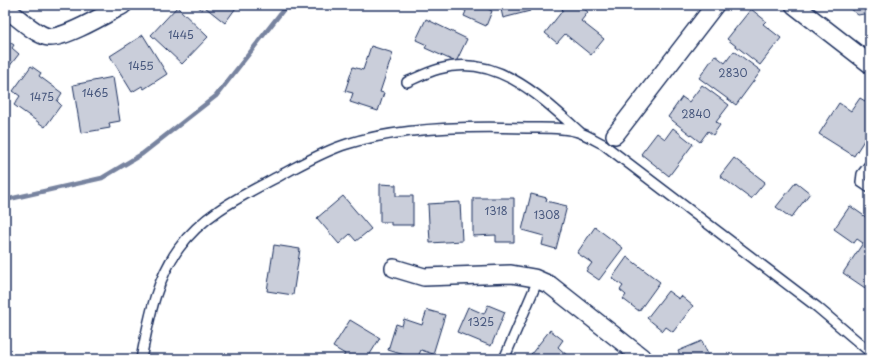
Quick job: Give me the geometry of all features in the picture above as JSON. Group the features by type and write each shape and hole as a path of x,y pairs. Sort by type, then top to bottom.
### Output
{"street":[{"path":"5,8 38,32 49,37 62,35 123,5"},
{"path":"615,135 715,5"},
{"path":"794,5 870,64"},
{"path":"394,268 424,277 511,274 538,280 550,285 644,359"}],"lane":[{"path":"407,82 440,69 468,65 489,68 508,76 524,86 584,135"},
{"path":"141,359 150,314 166,268 179,248 195,229 225,205 315,157 346,144 373,137 428,130 474,127 538,128 578,132 603,144 682,206 817,307 870,352"},
{"path":"870,164 862,174 861,182 870,188"},
{"path":"504,359 538,280"}],"building":[{"path":"196,5 238,5 225,23 205,7 202,10"},
{"path":"453,5 489,5 488,9 492,11 486,26 464,16 466,11"},
{"path":"500,5 528,5 530,11 503,18"},
{"path":"564,5 579,5 588,12 581,21 604,39 591,55 565,34 557,43 545,33 563,10 561,8"},
{"path":"850,5 870,5 870,13 858,15 850,9"},
{"path":"177,7 208,37 182,64 151,35"},
{"path":"751,9 766,21 763,24 781,38 760,65 727,39"},
{"path":"426,19 467,39 456,62 425,48 427,45 416,40"},
{"path":"143,35 167,74 144,89 142,86 132,92 110,56"},
{"path":"5,39 14,45 12,48 19,54 5,72"},
{"path":"371,46 393,53 380,92 384,93 378,111 350,102 353,93 345,91 353,67 363,70"},
{"path":"734,51 761,71 736,105 699,78 715,55 725,63"},
{"path":"31,66 41,73 39,76 62,93 57,101 61,105 45,127 14,105 20,96 13,91"},
{"path":"113,77 120,121 109,123 110,128 81,133 73,85"},
{"path":"702,85 729,105 716,122 720,125 713,135 708,131 700,142 668,117 682,97 689,102"},
{"path":"860,98 870,104 870,131 854,156 819,134 839,103 851,111"},
{"path":"673,128 693,144 669,176 641,154 657,133 665,139"},
{"path":"734,158 765,182 751,199 720,176"},
{"path":"796,182 810,193 791,218 776,207"},
{"path":"380,184 396,185 396,196 413,196 413,225 391,225 391,222 380,222"},
{"path":"531,194 547,198 546,201 567,206 556,249 542,245 544,236 522,230"},
{"path":"343,196 371,229 356,241 350,234 339,244 317,218"},
{"path":"473,198 514,198 514,242 496,242 496,235 473,236"},
{"path":"460,202 462,241 430,243 428,204"},
{"path":"850,206 870,220 868,223 870,224 870,287 868,290 843,273 863,243 857,239 854,243 834,229"},
{"path":"595,227 623,248 599,280 586,271 592,263 577,253"},
{"path":"274,245 300,249 293,295 267,291"},
{"path":"627,257 660,282 639,311 623,299 626,295 620,290 623,286 612,278"},
{"path":"668,291 679,299 681,296 693,306 673,332 666,327 663,331 647,318"},
{"path":"488,305 505,312 491,346 457,332 468,307 484,314"},
{"path":"427,310 445,315 433,354 421,350 417,359 388,350 396,324 402,326 404,319 422,325"},
{"path":"350,320 380,338 367,359 347,359 343,357 345,354 333,347"},
{"path":"550,330 563,340 558,347 571,359 528,358"},
{"path":"702,341 710,359 682,359 678,351"}],"waterway":[{"path":"5,200 102,178 142,154 216,96 287,5"}]}
